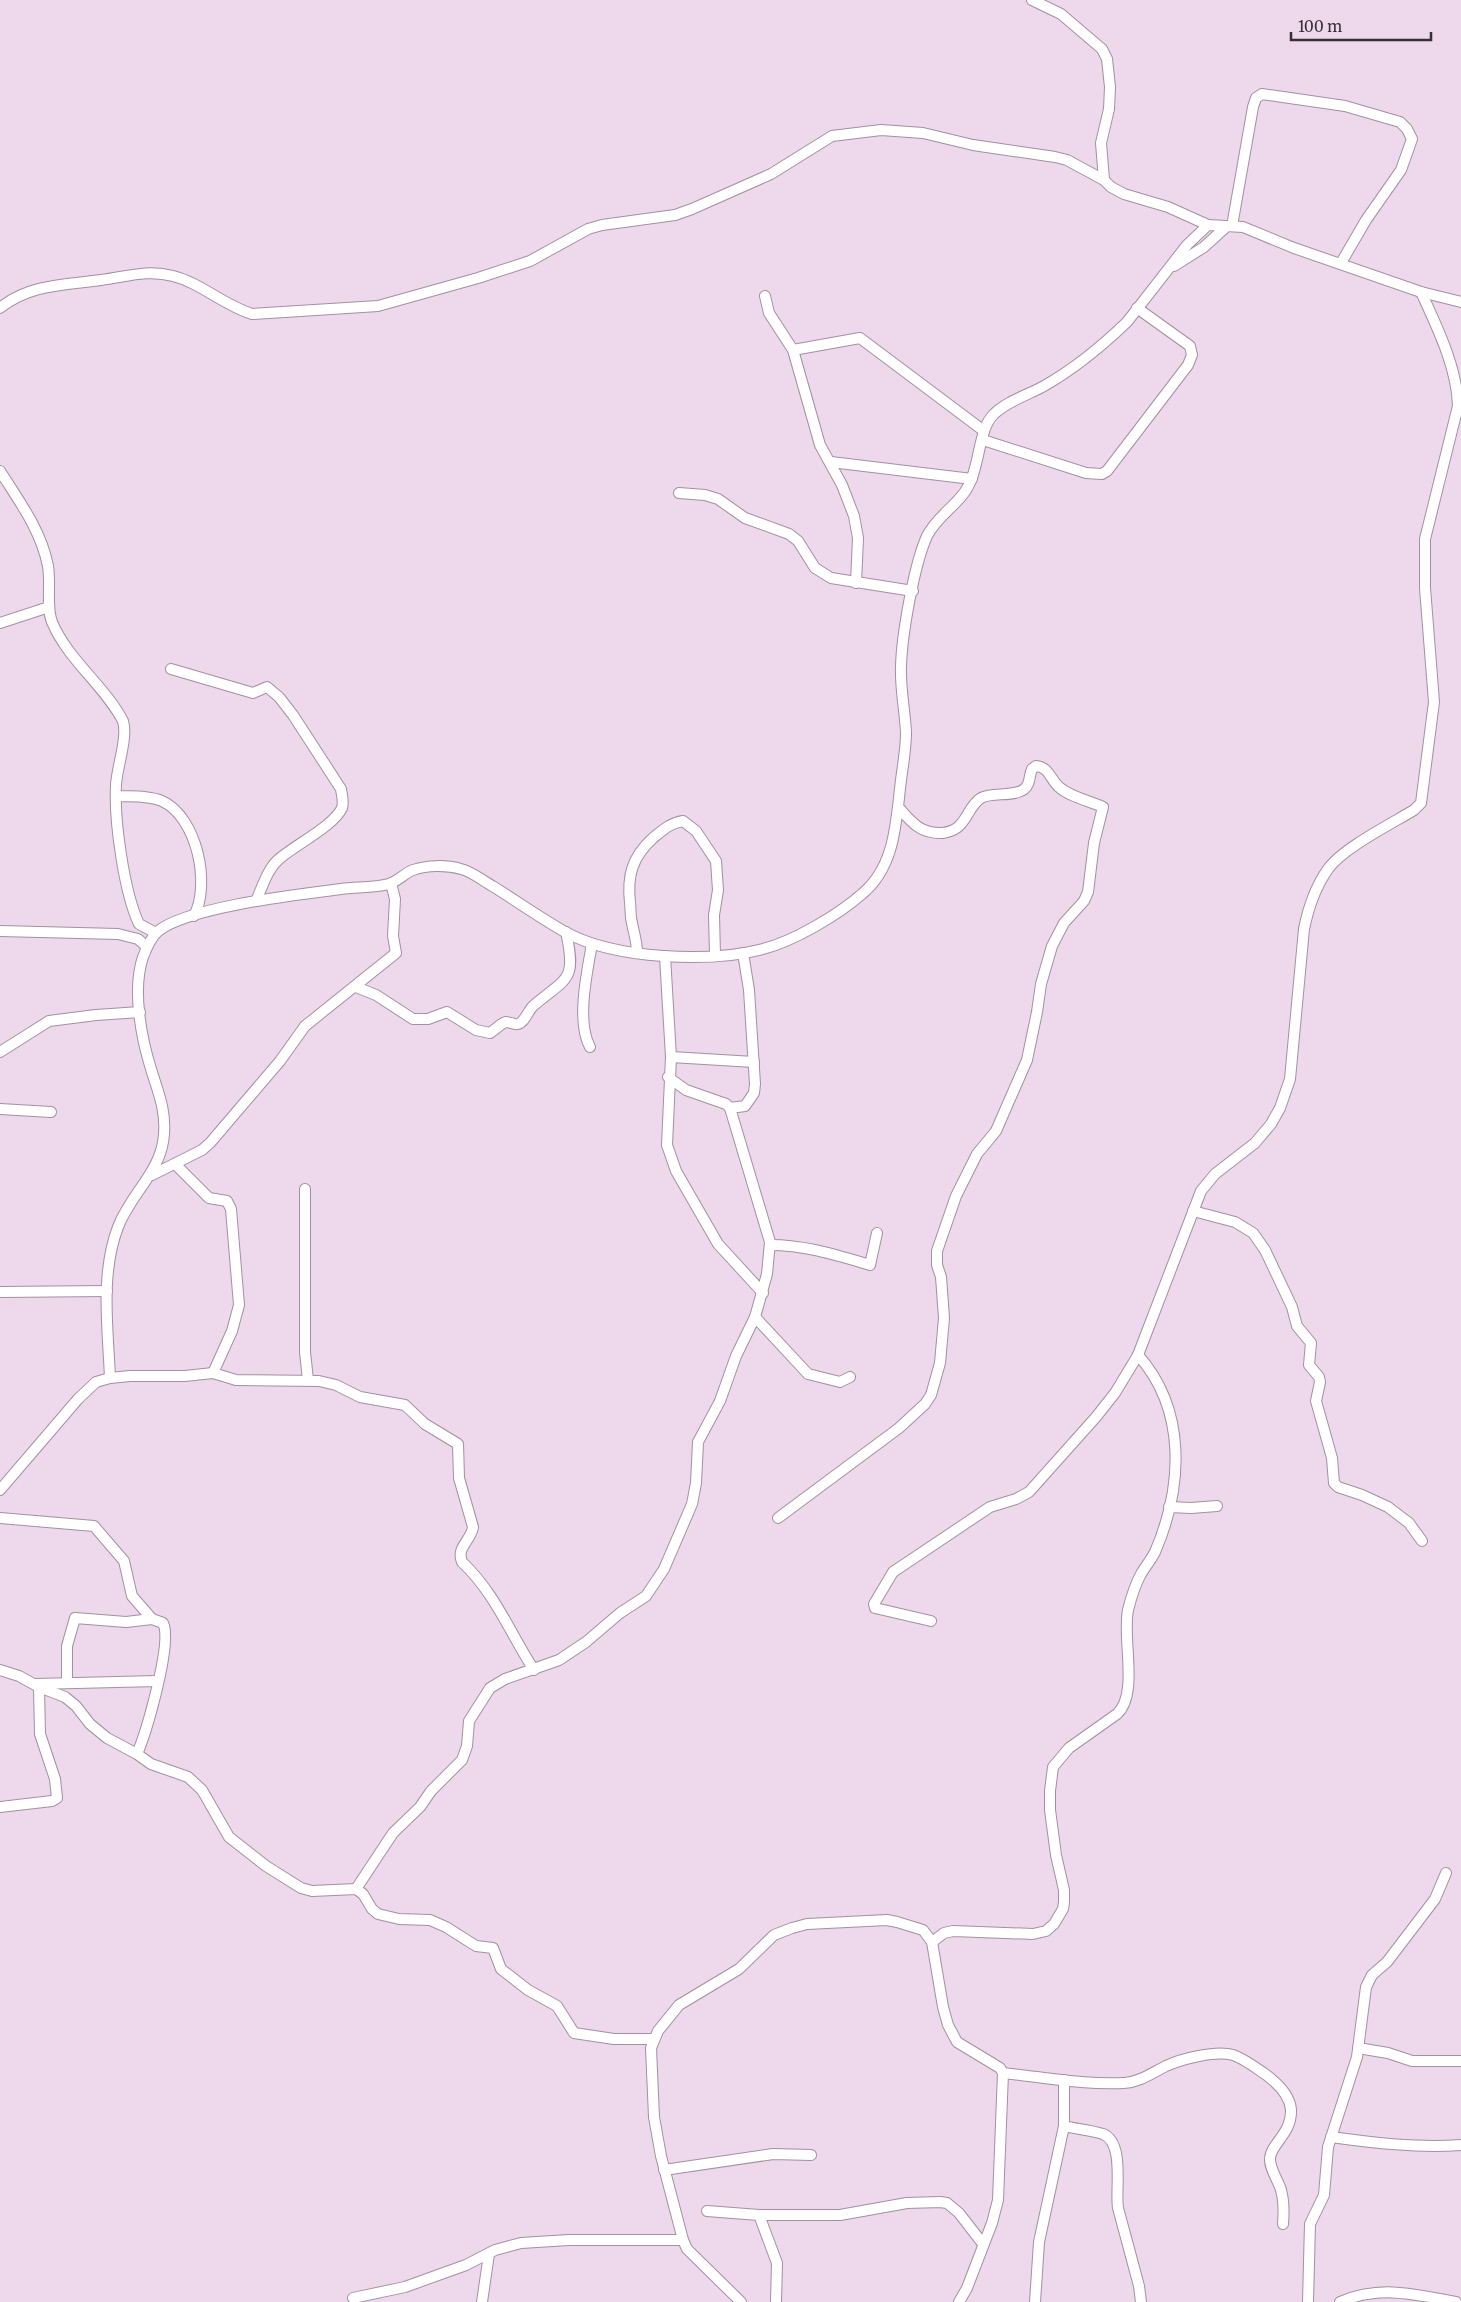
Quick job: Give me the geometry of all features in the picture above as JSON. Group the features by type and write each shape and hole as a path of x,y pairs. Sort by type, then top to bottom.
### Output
{"street":[{"path":"1032,0 1061,14 1102,49 1107,59 1110,87 1109,109 1101,142 1104,180"},
{"path":"1169,270 1204,247 1229,226 1253,107 1256,98 1262,94 1345,106 1400,122 1407,129 1412,139 1402,170 1371,213 1341,263"},
{"path":"0,308 8,302 40,287 143,272 174,276 190,282 240,310 252,314 378,306 530,261 588,230 602,225 675,214 692,209 735,192 771,174 826,138 859,132 900,130 923,132 973,145 1044,154 1066,160 1104,180 1111,188 1124,194 1168,207 1208,225 1244,228 1294,248 1421,292 1461,302"},
{"path":"110,1378 107,1291 111,1252 118,1228 129,1204 152,1175 162,1147 164,1116 162,1100 147,1055 140,1012 138,977 147,947 156,933 194,916 256,902 391,883 410,871 419,868 458,868 479,878 566,932 592,944 637,953 665,956 743,953 779,944 828,918 860,896 873,884 884,868 899,808 906,733 901,693 901,661 922,549 929,532 947,509 964,493 972,479 990,417 1046,385 1078,363 1122,328 1188,244 1208,225"},
{"path":"931,1621 875,1607 874,1604 890,1574 990,1507 1016,1499 1029,1492 1115,1393 1138,1355 1201,1191 1215,1174 1255,1142 1271,1124 1280,1108 1290,1079 1304,929 1308,912 1329,868 1351,849 1414,810 1421,803 1434,702 1425,580 1425,539 1458,406 1458,392 1434,319 1421,292"},
{"path":"765,296 770,313 793,350 814,429 820,445 831,462 854,516 858,538 856,583"},
{"path":"793,350 860,338 984,435 1086,473 1102,474 1107,471 1188,365 1192,355 1190,346 1137,308"},
{"path":"831,462 972,479"},
{"path":"0,472 20,500 44,551 50,579 49,606 52,620 62,641 123,721 124,733 118,768 116,796 128,893 139,924 156,933"},
{"path":"679,493 705,495 718,499 745,518 789,534 798,541 815,568 831,578 913,591"},
{"path":"0,623 49,606"},
{"path":"171,669 253,694 266,687 279,697 293,715 341,789 343,800 340,811 275,863 256,902"},
{"path":"778,1518 899,1428 926,1404 931,1396 940,1363 944,1318 942,1277 937,1265 937,1250 956,1196 977,1154 996,1131 1027,1060 1037,1012 1040,984 1052,946 1064,923 1084,901 1088,892 1094,843 1104,807 1065,791 1059,787 1047,770 1036,766 1032,768 1028,785 1025,788 1019,791 985,796 979,799 959,827 948,832 924,831 914,825 899,808"},
{"path":"116,796 164,802 185,821 194,839 199,869 201,897 194,916"},
{"path":"637,953 636,933 632,924 629,894 631,867 646,844 672,823 683,821 696,831 716,861 718,890 714,915 714,955"},
{"path":"152,1175 210,1143 280,1061 305,1026 396,953 392,936 395,899 391,883"},
{"path":"0,931 118,934 133,937 147,947"},
{"path":"356,987 376,995 413,1019 428,1019 447,1012 476,1030 490,1032 504,1022 518,1024 521,1022 531,1009 565,979 571,968 571,955 566,932"},
{"path":"590,1047 584,1033 584,1006 587,971 592,944"},
{"path":"730,1108 745,1106 754,1093 750,990 743,953"},
{"path":"665,956 671,1057 668,1076 666,1137 670,1155 676,1171 718,1244 763,1293"},
{"path":"0,1052 49,1021 140,1012"},
{"path":"671,1057 754,1062"},
{"path":"356,1889 393,1834 420,1807 431,1791 462,1760 467,1746 469,1721 490,1688 505,1679 559,1660 586,1642 620,1613 640,1601 658,1578 692,1504 696,1483 698,1442 720,1401 736,1356 755,1318 763,1293 770,1245 730,1108 726,1104 686,1090 668,1076"},
{"path":"0,1109 51,1112"},
{"path":"175,1164 206,1196 216,1200 227,1201 230,1209 239,1305 237,1319 213,1373"},
{"path":"305,1189 305,1352 308,1380"},
{"path":"1193,1210 1245,1227 1253,1233 1265,1250 1292,1307 1297,1326 1311,1342 1309,1365 1318,1376 1320,1382 1316,1401 1332,1458 1334,1484 1388,1507 1409,1523 1422,1541"},
{"path":"770,1245 804,1247 841,1255 870,1265 877,1233"},
{"path":"0,1292 107,1291"},
{"path":"755,1318 808,1374 840,1382 850,1377"},
{"path":"932,1942 944,1933 953,1931 1040,1933 1050,1927 1063,1909 1064,1890 1056,1855 1050,1810 1053,1767 1069,1748 1123,1708 1127,1695 1126,1628 1129,1609 1138,1581 1154,1553 1169,1507 1177,1470 1176,1440 1167,1405 1148,1367 1138,1355"},
{"path":"0,1490 78,1399 96,1382 110,1378 185,1376 213,1373 236,1380 308,1380 327,1382 360,1397 405,1405 426,1424 456,1442 458,1446 459,1478 473,1530 461,1549 460,1556 462,1562 493,1598 516,1642 534,1670"},
{"path":"1169,1507 1217,1506"},
{"path":"0,1518 94,1526 124,1561 132,1596 152,1619"},
{"path":"67,1683 67,1646 75,1618 126,1622 152,1619 161,1621 165,1629 164,1654 150,1718 137,1754"},
{"path":"0,1670 65,1697 76,1706 90,1724 107,1738 151,1764 193,1781 202,1790 229,1837 282,1877 308,1891 356,1889 363,1894 372,1909 378,1914 398,1919 430,1920 446,1927 476,1946 493,1948 500,1969 528,1990 557,2006 574,2033 614,2039 653,2040"},
{"path":"36,1685 158,1681"},
{"path":"0,1807 52,1801 57,1798 55,1779 40,1734 36,1685"},
{"path":"1308,2302 1310,2224 1324,2195 1328,2147 1358,2048 1362,2011 1369,1980 1392,1956 1435,1899 1446,1874"},
{"path":"741,2302 695,2258 683,2240 664,2170 654,2116 650,2059 653,2040 663,2023 679,2004 739,1969 774,1935 806,1924 886,1920 919,1928 925,1932 932,1942 943,2007 953,2036 962,2047 1000,2068 1003,2073 999,2189 996,2210 967,2288 959,2302"},
{"path":"1358,2048 1388,2053 1412,2061 1458,2061 1461,2051"},
{"path":"1003,2073 1064,2080 1124,2083 1138,2081 1180,2061 1220,2054 1232,2054 1277,2083 1286,2096 1291,2109 1288,2128 1272,2151 1270,2158 1281,2192 1284,2212 1283,2224"},
{"path":"1034,2302 1038,2247 1064,2126 1064,2080"},
{"path":"1064,2126 1102,2134 1110,2139 1118,2164 1116,2196 1118,2208 1139,2286 1141,2302"},
{"path":"1331,2137 1397,2145 1435,2147 1461,2145"},
{"path":"664,2170 772,2154 811,2155"},
{"path":"707,2211 759,2215 840,2215 907,2203 940,2202 946,2203 959,2212 983,2244"},
{"path":"759,2215 777,2263 776,2302"},
{"path":"353,2298 404,2287 521,2243 559,2240 683,2240"},
{"path":"482,2302 489,2254"},
{"path":"1340,2302 1368,2293 1392,2291 1456,2302"}]}
